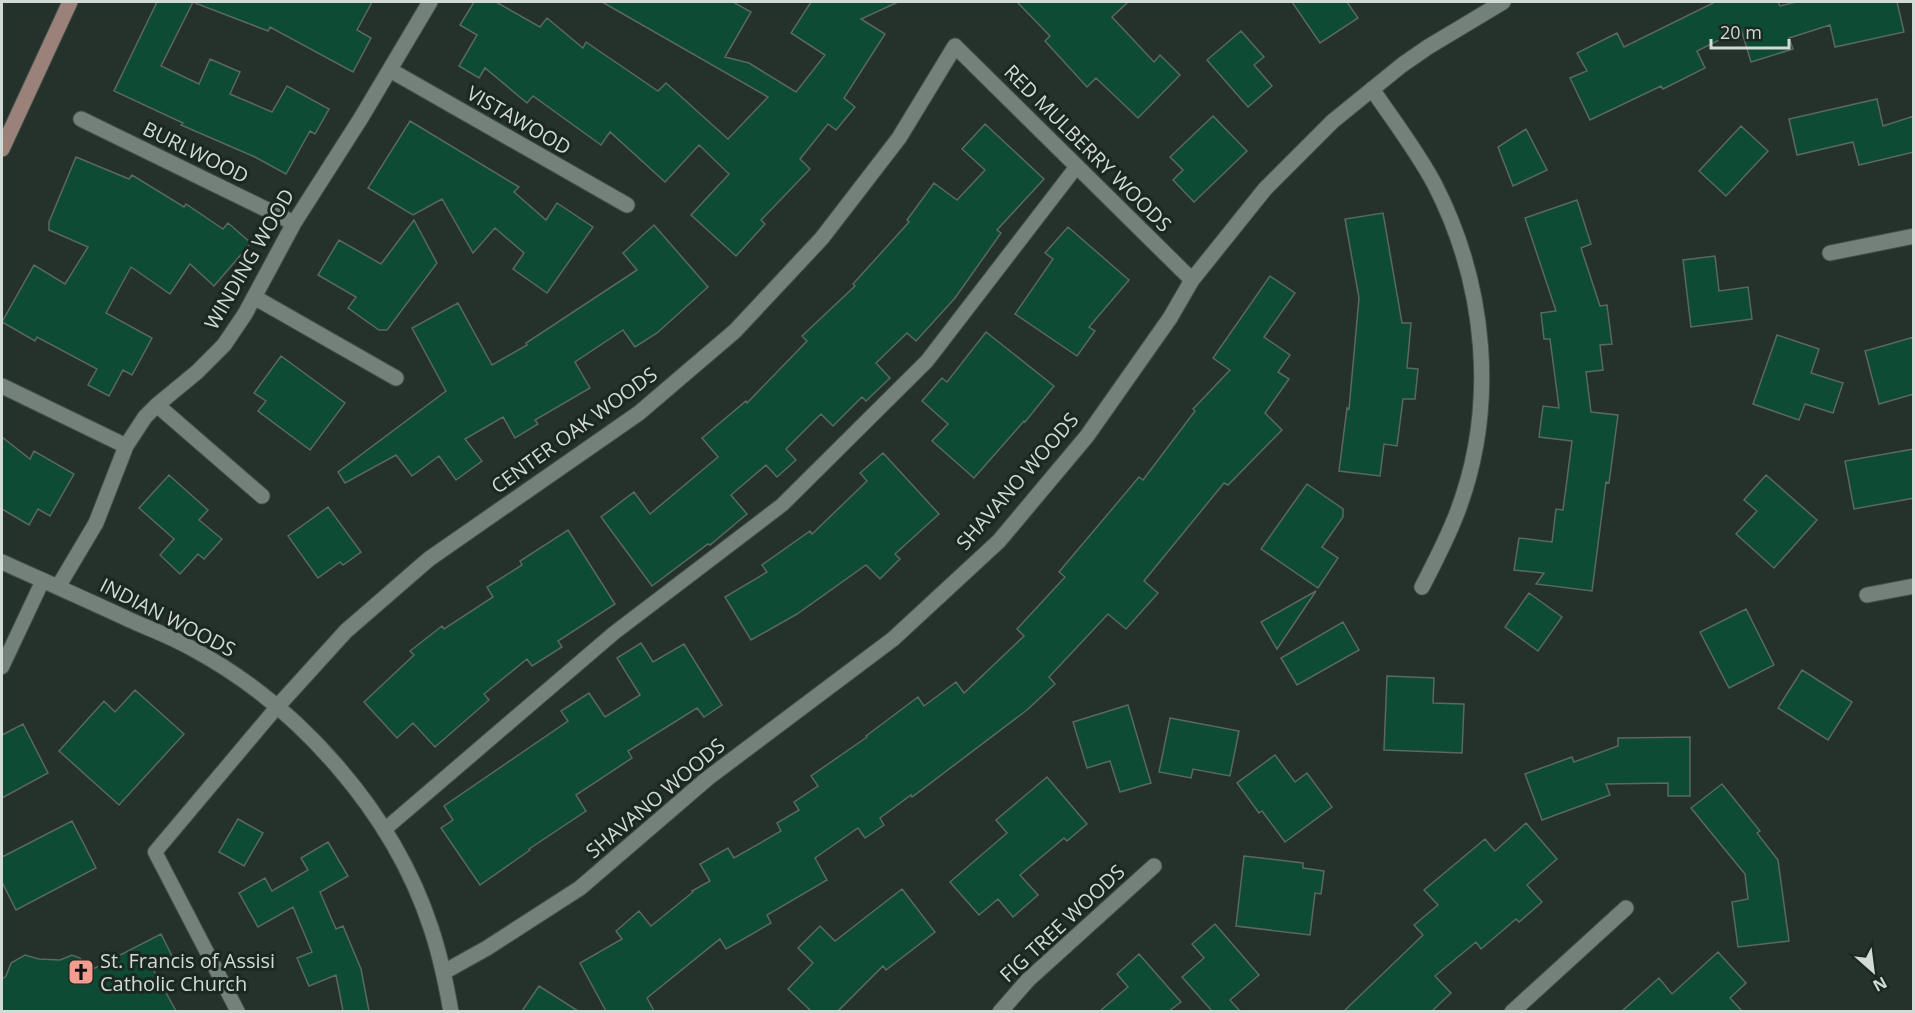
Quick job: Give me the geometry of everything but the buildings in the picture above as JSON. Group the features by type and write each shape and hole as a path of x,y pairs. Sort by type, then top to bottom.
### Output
{"main road":[{"path":"3,141 70,2"}],"street":[{"name":"WINDING WOOD","path":"58,587 96,523 126,446 145,417 225,345 294,223 430,2"},
{"name":"SHAVANO WOODS","path":"444,972 487,948 580,888 708,778 893,639 999,541 1088,436 1170,318 1192,280 1265,189 1333,121 1372,89 1428,47 1503,2"},
{"name":"RED MULBERRY WOODS","path":"955,46 1192,280"},
{"name":"CENTER OAK WOODS","path":"277,706 346,631 429,559 639,413 735,331 822,238 898,138 955,46"},
{"name":"VISTAWOOD","path":"390,70 627,205"},
{"path":"1372,89 1434,183 1452,221 1466,261 1481,344 1480,407 1470,470 1458,510 1442,550 1422,587"},
{"name":"BURLWOOD","path":"81,119 294,223"},
{"path":"1830,253 1914,236"},
{"path":"254,297 396,378"},
{"path":"2,387 126,446"},
{"path":"157,405 262,496"},
{"name":"INDIAN WOODS","path":"2,562 191,648 237,676 277,706 319,746 354,786 384,830 410,877 431,926 444,972 451,1011"},
{"path":"1868,596 1914,586"},
{"name":"FIG TREE WOODS","path":"1000,1011 1028,980 1154,866"},
{"path":"1512,1011 1626,908"}],"lane":[{"path":"384,830 614,633 782,506 927,361 1077,166"},
{"path":"2,667 43,580"},
{"path":"238,1011 155,852 277,706"}],"place":[{"name":"St. Francis of Assisi Catholic Church","path":"81,972"}]}
